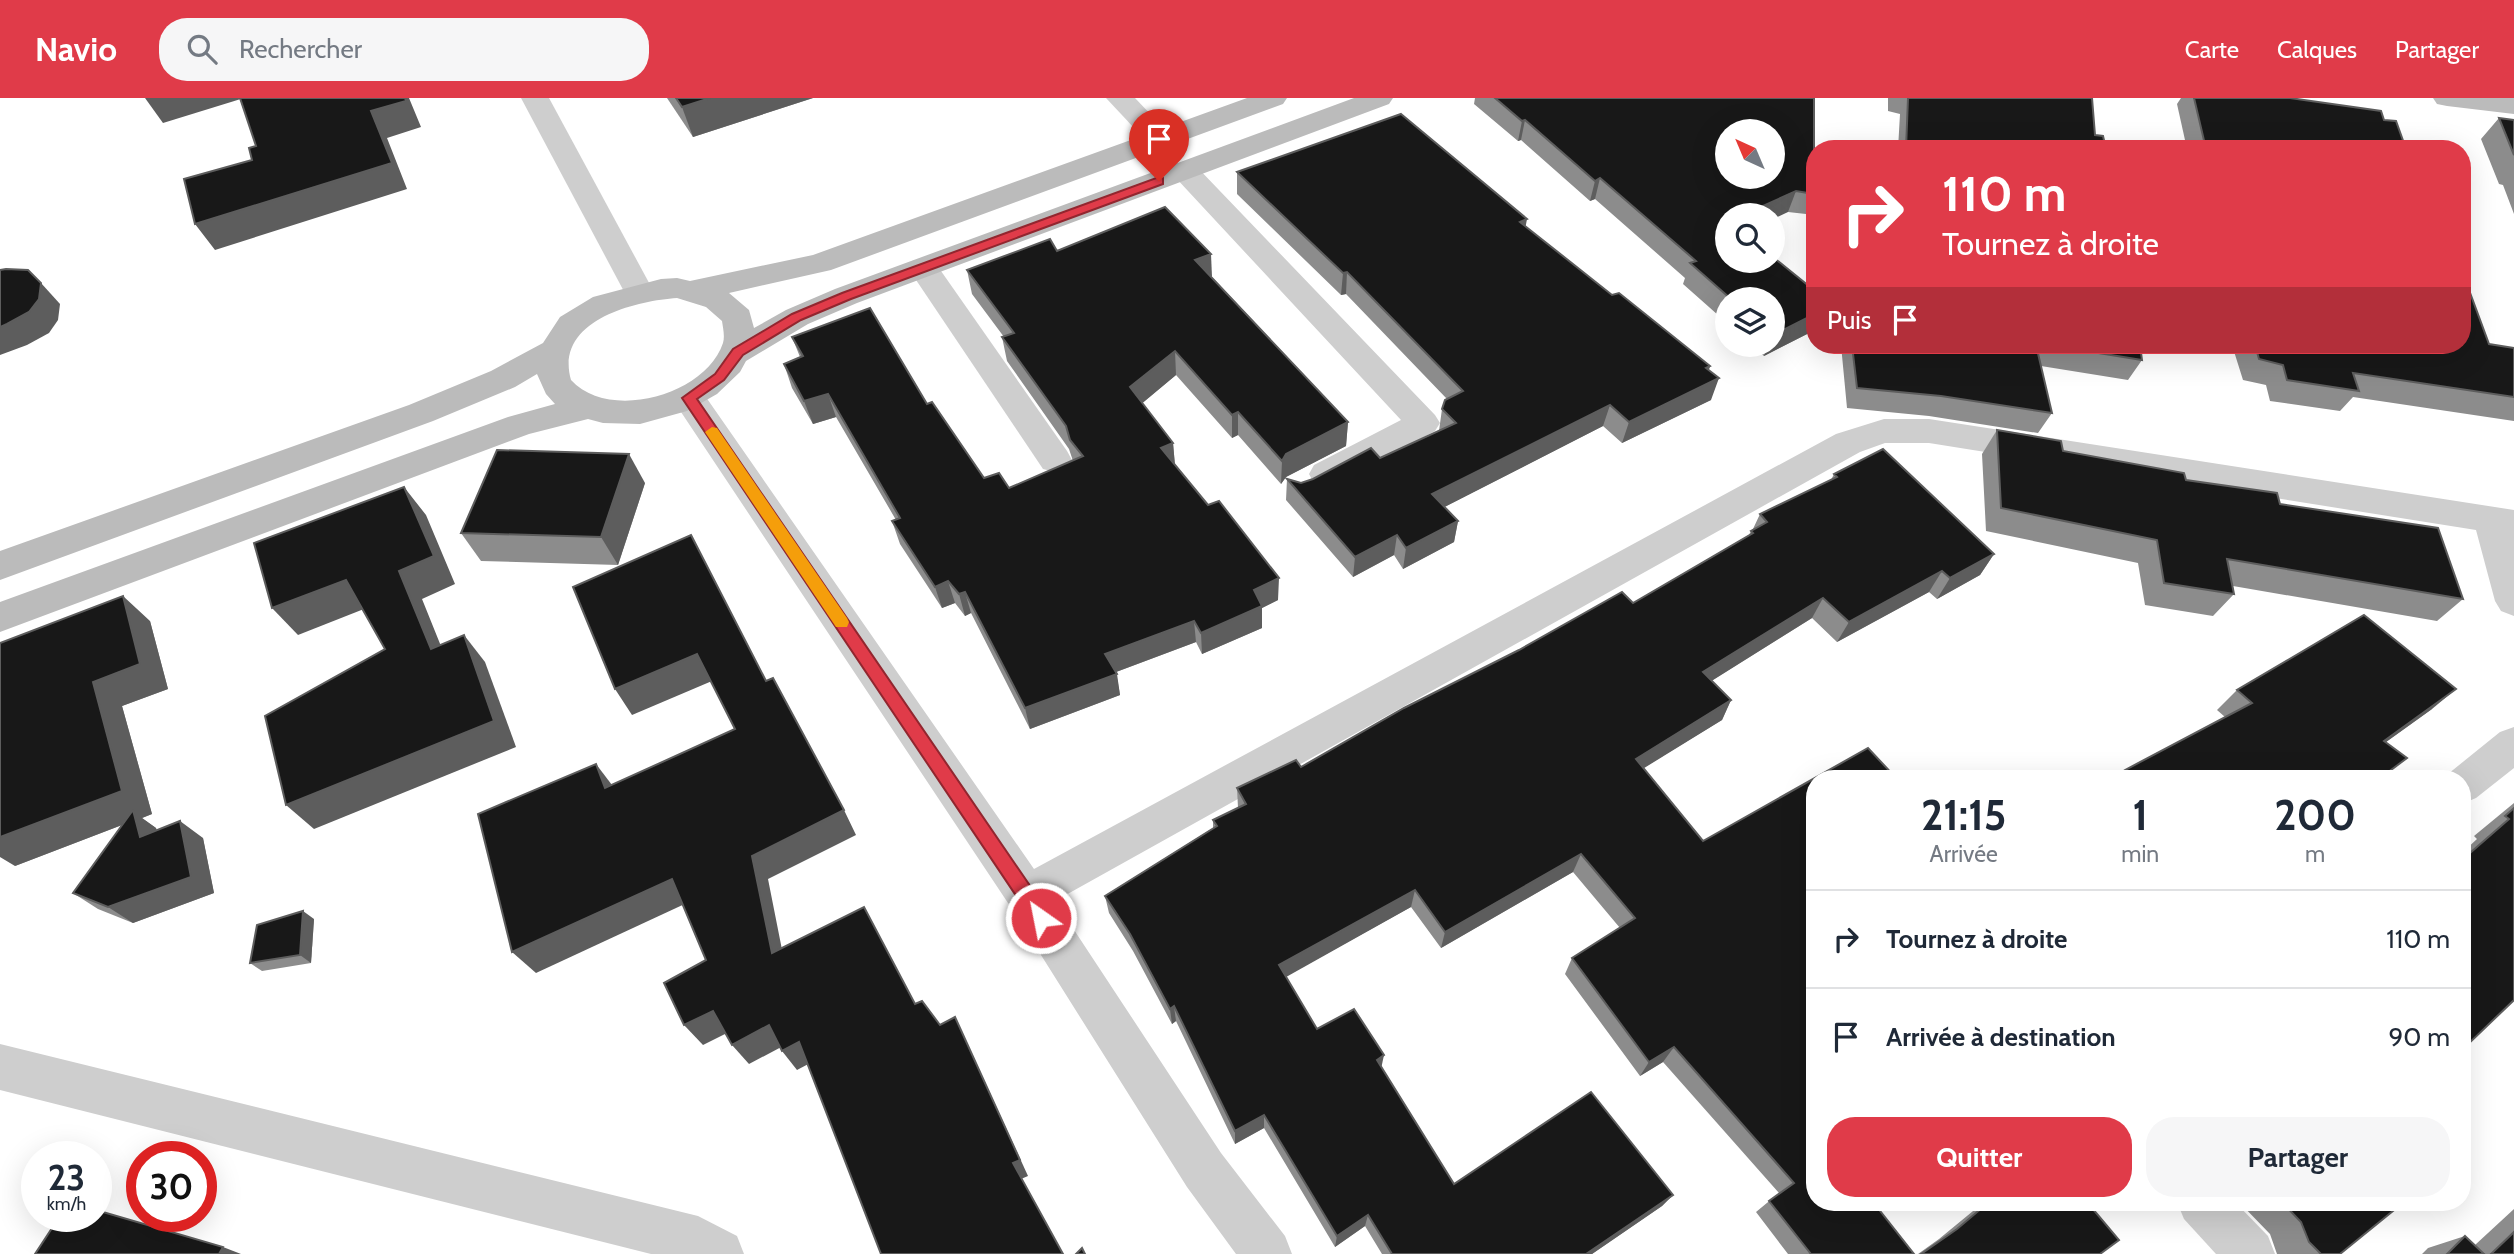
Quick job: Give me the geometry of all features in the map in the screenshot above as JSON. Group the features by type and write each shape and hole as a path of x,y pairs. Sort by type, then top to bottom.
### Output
{"main road":[{"path":"1273,98 820,263 695,290 658,289 611,301 586,314 567,331 555,350 552,368 556,384 568,397 587,407 610,412 636,413 663,408 689,398 719,377 738,352 797,317 1379,98"},
{"path":"2447,98 2514,106"},
{"path":"695,290 718,299 734,314 741,331 738,352"},
{"path":"0,566 421,413 503,379 555,350"},
{"path":"0,617 520,425 587,407"}],"street":[{"path":"535,98 639,292"},
{"path":"1120,98 1160,139"},
{"path":"1185,171 1423,423 1299,488"},
{"path":"923,268 1055,460"},
{"path":"689,398 1027,895 1205,1170 1267,1254"},
{"path":"1027,895 1848,443 1884,430 1929,431 2502,522 2514,601"},
{"path":"2471,779 2514,744"},
{"path":"0,1067 698,1241 719,1254"},
{"path":"2209,1211 2250,1254"}],"building":[{"path":"240,98 405,98 406,101 371,111 392,163 195,224 184,179 252,160 249,148 256,146"},
{"path":"676,98 710,98 682,107"},
{"path":"1495,98 1814,98 1814,140 1806,140 1806,193 1796,191 1770,203 1715,203 1715,273 1785,273 1785,267 1806,284 1806,318 1785,329 1785,287 1717,287 1690,263 1696,261 1600,178 1595,181 1525,120 1522,121"},
{"path":"1908,98 2092,98 2095,135 2103,136 2104,140 1906,140"},
{"path":"2194,98 2290,98 2381,111 2384,120 2396,121 2403,140 2204,140"},
{"path":"1401,114 1527,219 1520,222 1612,295 1619,293 1710,366 1706,368 1719,378 1629,422 1610,405 1432,494 1458,521 1406,548 1397,535 1355,557 1287,479 1301,483 1313,479 1371,448 1380,458 1456,423 1442,409 1445,400 1463,391 1347,272 1343,273 1237,172"},
{"path":"2499,118 2514,120 2514,155"},
{"path":"1165,207 1211,254 1195,260 1348,422 1286,454 1282,461 1238,412 1232,415 1175,351 1130,387 1173,443 1161,448 1208,505 1219,501 1279,578 1254,590 1262,606 1201,633 1194,621 1105,654 1117,674 1025,708 965,592 959,594 948,581 935,587 892,521 900,518 828,394 804,401 784,364 803,356 792,337 870,308 927,404 932,402 984,478 999,473 1009,488 1083,456 1070,440 1066,426 1002,337 1014,333 967,270 1050,239 1057,251"},
{"path":"0,270 28,270 41,283 39,299 29,312 0,327"},
{"path":"2471,295 2489,344 2514,348 2514,397 2353,373 2359,391 2287,380 2283,365 2259,359 2258,354 2471,354"},
{"path":"1853,354 2038,354 2052,413 1941,396 1857,388"},
{"path":"2105,354 2141,354 2142,360"},
{"path":"1997,430 2061,441 2063,451 2184,473 2186,480 2277,493 2280,504 2438,528 2463,599 2227,559 2234,594 2164,583 2157,540 2001,508"},
{"path":"1883,449 1994,554 1950,578 1942,571 1849,622 1823,598 1703,672 1731,700 1636,759 1703,841 1806,783 1806,1211 1880,1211 1914,1254 1811,1254 1769,1201 1794,1183 1674,1047 1649,1062 1572,958 1635,918 1581,854 1445,932 1415,890 1279,965 1317,1029 1354,1009 1384,1055 1377,1060 1454,1184 1591,1092 1673,1195 1586,1254 1392,1254 1368,1215 1337,1236 1264,1115 1235,1131 1174,1006 1170,1009 1130,934 1105,896 1217,826 1213,820 1246,804 1237,788 1296,760 1301,767 1404,708 1519,650 1622,592 1633,603 1753,533 1751,531 1767,522 1760,514 1837,477 1834,474"},
{"path":"497,450 629,454 601,537 461,533"},
{"path":"404,487 434,556 399,571 431,649 464,635 494,721 286,805 265,716 385,649 346,580 272,608 254,543"},
{"path":"691,535 766,681 773,678 844,810 752,856 772,953 864,907 915,1004 922,1001 940,1025 955,1017 1020,1160 1013,1163 1063,1254 881,1254 799,1042 782,1051 769,1025 732,1045 713,1011 684,1025 664,983 706,960 672,879 512,952 478,814 596,764 605,788 735,729 697,654 615,689 573,587"},
{"path":"123,596 140,664 93,682 122,791 0,837 0,643"},
{"path":"2364,615 2456,689 2384,741 2407,758 2391,770 2125,770 2252,703 2237,690"},
{"path":"1868,748 1889,770 1829,770"},
{"path":"2514,808 2514,1000 2471,1041 2471,852 2509,819 2505,816"},
{"path":"133,810 140,837 180,821 191,877 108,907 73,893"},
{"path":"303,911 300,955 250,963 257,925"},
{"path":"1978,1211 2095,1211 2119,1240 2100,1254 1921,1254"},
{"path":"2291,1211 2393,1211 2340,1254 2321,1254 2309,1242 2301,1222"},
{"path":"112,1215 126,1219 126,1232 172,1232 223,1247 219,1254 35,1254 49,1232 112,1232"},
{"path":"2514,1232 2514,1254 2491,1254"},
{"path":"2465,1236 2484,1254 2447,1254"}],"slow traffic":[{"path":"712,432 841,622"}],"route":[{"path":"1041,918 689,398 719,377 738,352 797,317 846,296 1159,181"}]}
